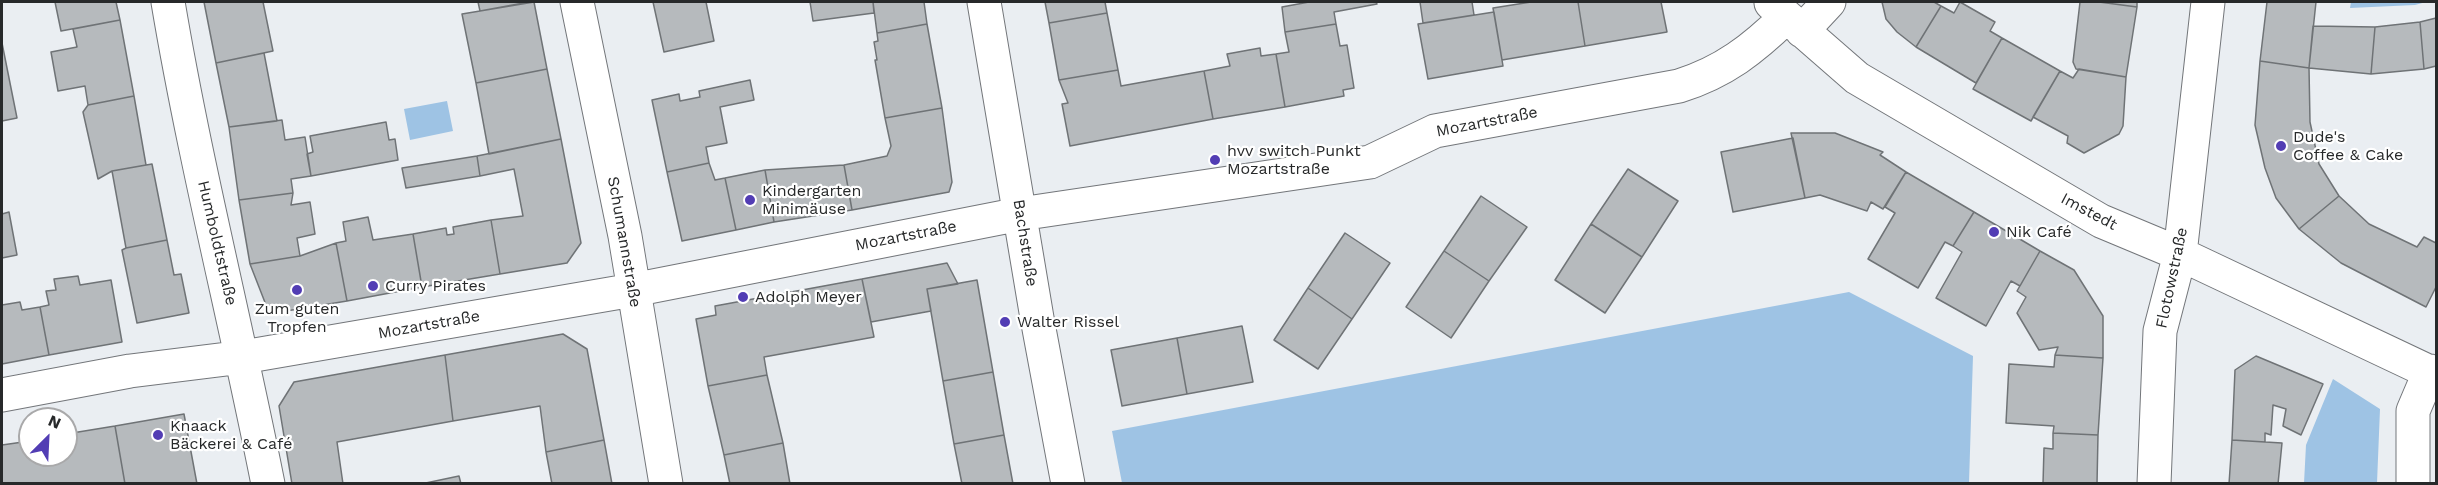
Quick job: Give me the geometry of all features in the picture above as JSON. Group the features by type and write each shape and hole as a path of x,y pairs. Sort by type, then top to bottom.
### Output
{"street":[{"name":"Humboldtstraße","path":"168,2 191,127 243,357 268,483"},
{"name":"Schumannstraße","path":"577,2 625,236 666,483"},
{"name":"Bachstraße","path":"984,2 1037,318 1068,483"},
{"name":"Mozartstraße","path":"2,395 130,371 243,357 633,290 1020,214 1370,162 1435,130 1679,86 1705,78 1754,48 1786,17 1829,2"},
{"name":"Flotowstraße","path":"2154,483 2160,331 2180,254 2208,2"},
{"name":"Imstedt","path":"1786,17 1857,78 2102,221 2180,254 2433,373"},
{"path":"2413,483 2413,411 2433,373"}],"shaded area":[{"path":"2351,2 2426,2 2415,5 2350,8"},
{"path":"447,101 453,131 410,140 404,109"},
{"path":"1849,292 1973,356 1969,483 1122,483 1112,431"},
{"path":"2333,379 2380,409 2377,483 2304,483 2306,445"}],"building":[{"path":"55,2 116,2 120,20 61,31"},
{"path":"204,2 263,2 273,51 216,63"},
{"path":"478,2 529,2 480,11"},
{"path":"534,2 547,69 476,83 462,14"},
{"path":"653,2 706,2 714,41 664,52"},
{"path":"810,2 873,2 874,13 813,21"},
{"path":"873,2 924,2 927,24 877,33"},
{"path":"1045,2 1105,2 1107,13 1049,23"},
{"path":"1309,2 1376,2 1377,4 1334,12 1336,24 1285,32 1282,7"},
{"path":"1420,2 1472,2 1474,15 1423,23"},
{"path":"1531,2 1578,2 1585,46 1502,60 1493,8"},
{"path":"1578,2 1661,2 1667,32 1585,46"},
{"path":"1882,2 1934,2 1941,6 1916,47 1897,32 1886,19"},
{"path":"1960,2 1995,22 1990,31 2002,38 1976,83 1916,47 1941,6 1954,13"},
{"path":"2080,2 2137,7 2126,77 2076,69 2073,62"},
{"path":"2099,2 2137,2 2137,7"},
{"path":"2267,2 2316,2 2309,68 2260,61"},
{"path":"1494,12 1503,66 1428,79 1418,24"},
{"path":"1107,13 1118,70 1059,80 1049,23"},
{"path":"2436,18 2436,66 2424,69 2420,22"},
{"path":"120,20 134,96 88,105 85,86 58,91 51,52 77,47 73,29"},
{"path":"2420,22 2424,69 2371,74 2375,27"},
{"path":"927,24 942,108 885,118 875,60 877,60 874,42 878,41 877,33"},
{"path":"1336,24 1340,46 1347,45 1354,88 1343,90 1344,96 1285,107 1276,54 1289,52 1285,32"},
{"path":"2313,26 2375,27 2371,74 2309,68"},
{"path":"2002,38 2060,71 2031,121 1973,89"},
{"path":"2,43 17,118 2,121"},
{"path":"1260,48 1261,56 1276,54 1285,107 1213,119 1204,71 1230,66 1227,54"},
{"path":"264,53 277,121 229,127 216,63"},
{"path":"2260,61 2309,68 2310,122 2319,164 2339,196 2299,229 2276,198 2265,168 2255,125"},
{"path":"547,69 561,139 489,154 476,83"},
{"path":"2079,69 2126,77 2123,126 2119,134 2084,153 2067,143 2068,136 2033,117 2060,71 2073,78"},
{"path":"1118,70 1121,86 1204,71 1213,119 1070,146 1062,104 1068,103 1059,80"},
{"path":"750,80 754,100 720,107 727,143 706,147 709,163 667,172 652,100 679,94 680,101 700,97 699,91"},
{"path":"134,96 146,165 112,171 98,179 83,112 88,105"},
{"path":"942,108 952,182 949,192 852,210 844,165 887,156 891,146 885,118"},
{"path":"282,120 285,140 305,137 311,176 291,179 293,193 239,200 229,127"},
{"path":"386,122 389,140 395,139 398,160 311,176 307,154 313,152 310,136"},
{"path":"1791,133 1835,133 1883,152 1880,155 1906,172 1883,209 1871,202 1867,211 1820,195 1805,198"},
{"path":"1793,138 1805,198 1733,212 1721,152"},
{"path":"561,139 581,243 567,263 500,274 491,220 523,216 514,169 480,176 477,156"},
{"path":"477,156 480,176 406,188 402,168"},
{"path":"709,163 715,180 725,178 736,230 682,241 667,172"},
{"path":"152,164 167,240 126,248 112,171"},
{"path":"844,165 852,210 774,222 765,170"},
{"path":"1628,169 1678,201 1642,257 1591,224"},
{"name":"Kindergarten Minimäuse","path":"765,170 774,222 736,230 725,178"},
{"path":"1906,172 1974,212 1953,246 1945,242 1918,288 1868,259 1895,213 1885,207"},
{"path":"293,193 291,205 310,202 315,234 297,238 300,256 250,264 239,200"},
{"path":"1481,196 1527,227 1489,281 1444,251"},
{"path":"2339,196 2369,224 2417,247 2424,237 2436,243 2436,287 2426,307 2341,263 2299,229"},
{"path":"9,212 17,255 2,258 2,214"},
{"path":"1974,212 2040,251 2020,286 2011,281 1986,326 1936,298 1962,252 1953,246"},
{"path":"368,217 373,240 413,234 422,287 347,301 336,243 346,241 343,222"},
{"path":"491,220 500,274 422,287 413,234 446,228 447,235 454,234 453,227"},
{"path":"1591,224 1642,257 1605,313 1555,280"},
{"path":"1345,233 1390,263 1352,319 1308,288"},
{"path":"167,240 174,275 181,274 189,313 137,323 122,250"},
{"path":"336,243 347,301 286,311 266,305 250,264 300,256"},
{"path":"1444,251 1489,281 1451,338 1406,307"},
{"path":"2040,251 2074,270 2103,316 2103,358 2055,355 2058,347 2039,350 2017,313 2026,297 2017,291"},
{"path":"947,263 958,284 927,289 931,311 871,322 862,279"},
{"path":"78,276 80,285 111,280 122,342 49,355 40,307 49,305 46,291 56,290 54,279"},
{"path":"862,279 874,337 764,357 767,375 708,386 696,319 716,315 715,306"},
{"path":"977,280 993,372 943,381 927,289"},
{"path":"1308,288 1352,319 1318,369 1274,340"},
{"path":"20,302 22,310 40,307 49,355 2,364 2,305"},
{"path":"1242,326 1253,382 1187,394 1177,338"},
{"path":"563,334 587,349 604,440 546,452 540,406 453,421 445,355"},
{"path":"1177,338 1187,394 1122,406 1111,350"},
{"path":"445,355 453,421 337,442 343,484 292,484 279,406 294,382"},
{"path":"2055,355 2103,358 2098,435 2053,433 2054,426 2006,423 2009,364 2054,367"},
{"path":"2256,356 2323,384 2301,435 2283,426 2286,409 2273,405 2271,435 2265,433 2265,442 2232,440 2235,370"},
{"path":"993,372 1004,435 954,444 943,381"},
{"path":"767,375 783,443 724,455 708,386"},
{"path":"184,414 197,484 125,484 115,426"},
{"path":"115,426 125,484 2,484 2,445 18,443 18,467 78,467 78,432"},
{"path":"2053,433 2098,435 2097,484 2043,484 2044,448 2053,449"},
{"path":"1004,435 1013,484 962,484 954,444"},
{"path":"604,440 612,484 552,484 546,452"},
{"path":"2232,440 2282,443 2278,484 2229,484"},
{"path":"783,443 790,484 730,484 724,455"},
{"path":"459,476 461,484 421,484"}],"place":[{"name":"Dude's Coffee & Cake","path":"2281,146"},
{"name":"hvv switch Punkt Mozartstraße","path":"1215,160"},
{"name":"Kindergarten Minimäuse","path":"750,200"},
{"name":"Nik Café","path":"1994,232"},
{"name":"Curry Pirates","path":"373,286"},
{"name":"Zum guten Tropfen","path":"297,290"},
{"name":"Adolph Meyer","path":"743,297"},
{"name":"Walter Rissel","path":"1005,322"},
{"name":"Knaack Bäckerei & Café","path":"158,435"}]}
